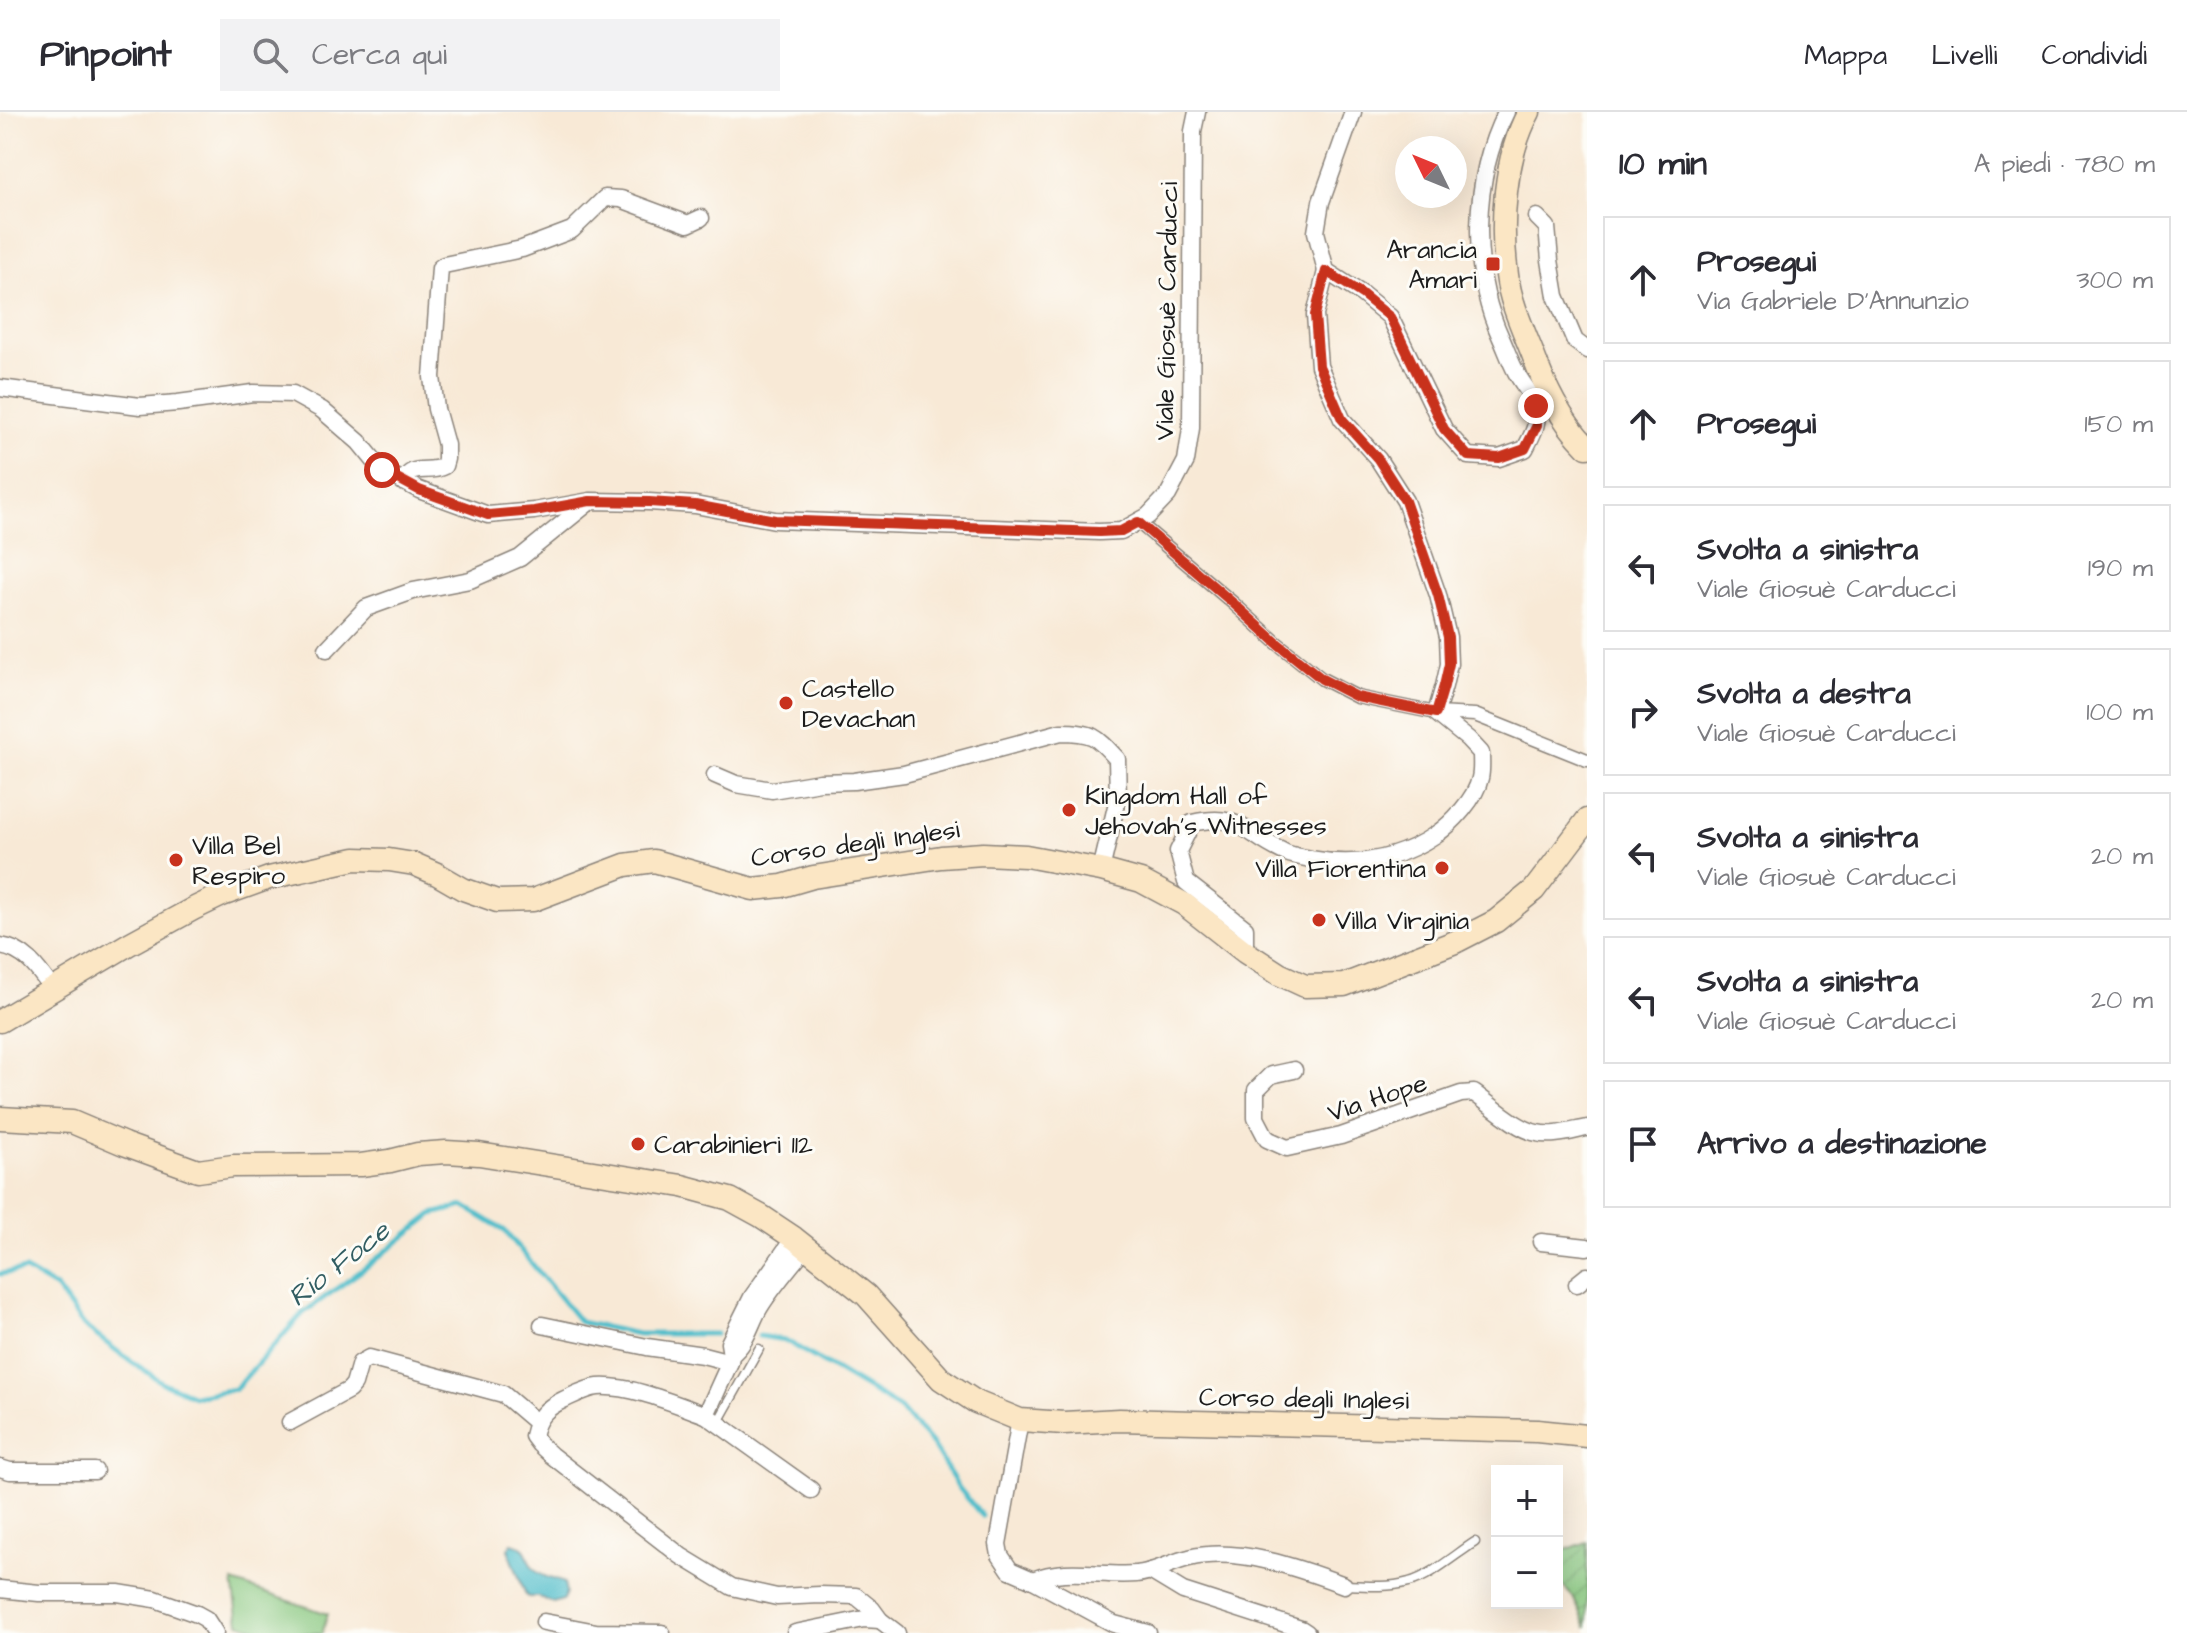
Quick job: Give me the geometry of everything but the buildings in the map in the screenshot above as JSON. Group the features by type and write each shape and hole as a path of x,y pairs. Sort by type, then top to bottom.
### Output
{"main road":[{"path":"1529,112 1521,128 1506,186 1507,277 1518,316 1553,402 1573,433 1587,447"},
{"name":"Corso degli Inglesi","path":"0,1021 142,937 222,895 269,878 355,859 414,864 463,889 497,901 533,900 625,865 654,861 753,889 941,857 983,854 1026,856 1141,881 1184,904 1245,952 1279,974 1305,986 1344,985 1455,942 1496,921 1534,890 1587,820"},
{"name":"Corso degli Inglesi","path":"0,1118 72,1122 198,1171 259,1165 361,1165 446,1152 479,1154 682,1186 730,1199 800,1242 866,1295 941,1379 976,1402 1020,1420 1537,1431 1587,1436"}],"street":[{"name":"Viale Giosuè Carducci","path":"590,501 695,505 775,520 1099,532 1121,531 1148,516 1168,495 1186,461 1191,428 1193,131 1197,112"},
{"path":"1353,112 1321,202 1316,232 1326,271 1315,315 1319,366 1342,419 1378,459 1405,501 1438,595 1448,637 1449,664 1436,713"},
{"path":"1326,271 1390,317 1444,429 1468,456 1499,458 1525,449 1537,425 1536,406 1496,328 1482,277 1478,226 1485,173 1506,112"},
{"path":"403,482 412,470 438,469 444,466 446,459 432,377 440,268 522,249 572,230 605,198 621,199 688,224 701,218"},
{"path":"1537,217 1547,227 1556,296 1575,341 1587,350"},
{"path":"0,388 140,406 253,393 293,394 322,410 359,442 382,470 403,482 488,515 590,501"},
{"path":"327,649 366,608 413,591 470,580 520,558 590,501"},
{"path":"1138,522 1322,679 1357,697 1436,713 1475,715 1587,760"},
{"path":"1245,952 1245,928 1186,882 1178,851 1192,823 1213,818 1240,824 1283,852 1332,863 1358,863 1417,847 1448,826 1468,802 1480,779 1481,753 1436,713"},
{"path":"715,775 736,784 772,790 820,782 854,781 904,774 1061,732 1084,732 1101,742 1117,759 1118,798 1101,870"},
{"path":"0,946 12,947 36,966 53,990"},
{"name":"Via Hope","path":"1294,1070 1271,1075 1256,1090 1256,1118 1267,1139 1287,1148 1341,1136 1461,1094 1474,1093 1512,1121 1536,1133 1562,1134 1587,1128"},
{"path":"712,1419 730,1358 729,1343 752,1297 800,1242"},
{"path":"1541,1242 1587,1247"},
{"path":"542,1325 647,1347 730,1358"},
{"path":"290,1422 349,1390 354,1384 357,1368 369,1358 503,1394 536,1422"},
{"path":"811,1490 712,1419 630,1390 598,1387 553,1405 536,1422 533,1436 551,1455 647,1530 714,1577 732,1587 777,1597 856,1596 897,1633"},
{"path":"1020,1420 998,1544 1000,1555 1010,1570 1114,1624 1148,1633"},
{"path":"0,1468 10,1471 95,1471"},
{"path":"1033,1580 1070,1573 1139,1574 1191,1557 1247,1557 1299,1568 1344,1585"},
{"path":"1150,1571 1183,1591 1288,1624 1307,1633"},
{"path":"0,1589 39,1593 118,1593 155,1599 206,1619 215,1633"},
{"path":"795,1633 864,1619 880,1620"},
{"path":"544,1622 596,1632 662,1633"}],"lane":[{"path":"712,1419 759,1349"},
{"path":"1344,1585 1372,1587 1407,1583 1475,1542"}],"green space":[{"path":"1587,1542 1587,1627 1573,1597 1563,1586 1563,1551"},
{"path":"233,1582 328,1614 322,1633 268,1633 239,1623"}],"water":[{"path":"512,1543 525,1551 536,1571 564,1583 566,1594 563,1600 553,1603 526,1595 508,1549"}],"waterway":[{"name":"Rio Foce","path":"0,1274 25,1270 56,1288 84,1326 163,1383 194,1396 235,1389 303,1313 433,1214 464,1206 505,1231 580,1322 638,1334 716,1334"},
{"name":"Rio Foce","path":"759,1336 785,1340 900,1408 933,1446 959,1488 982,1516"}],"place":[{"name":"Arancia Amari","path":"1493,264"},
{"name":"Castello Devachan","path":"786,703"},
{"name":"Kingdom Hall of Jehovah's Witnesses","path":"1069,810"},
{"name":"Villa Bel Respiro","path":"176,860"},
{"name":"Villa Fiorentina","path":"1442,868"},
{"name":"Villa Virginia","path":"1319,920"},
{"name":"Carabinieri 112","path":"638,1144"}],"route":[{"path":"382,470 419,490 488,515 590,501 695,505 775,520 1099,532 1121,531 1138,522 1322,679 1357,697 1436,713 1449,664 1448,637 1438,595 1405,501 1378,459 1342,419 1319,366 1315,315 1326,271 1390,317 1444,429 1468,456 1499,458 1525,449 1537,425 1536,406"}]}
